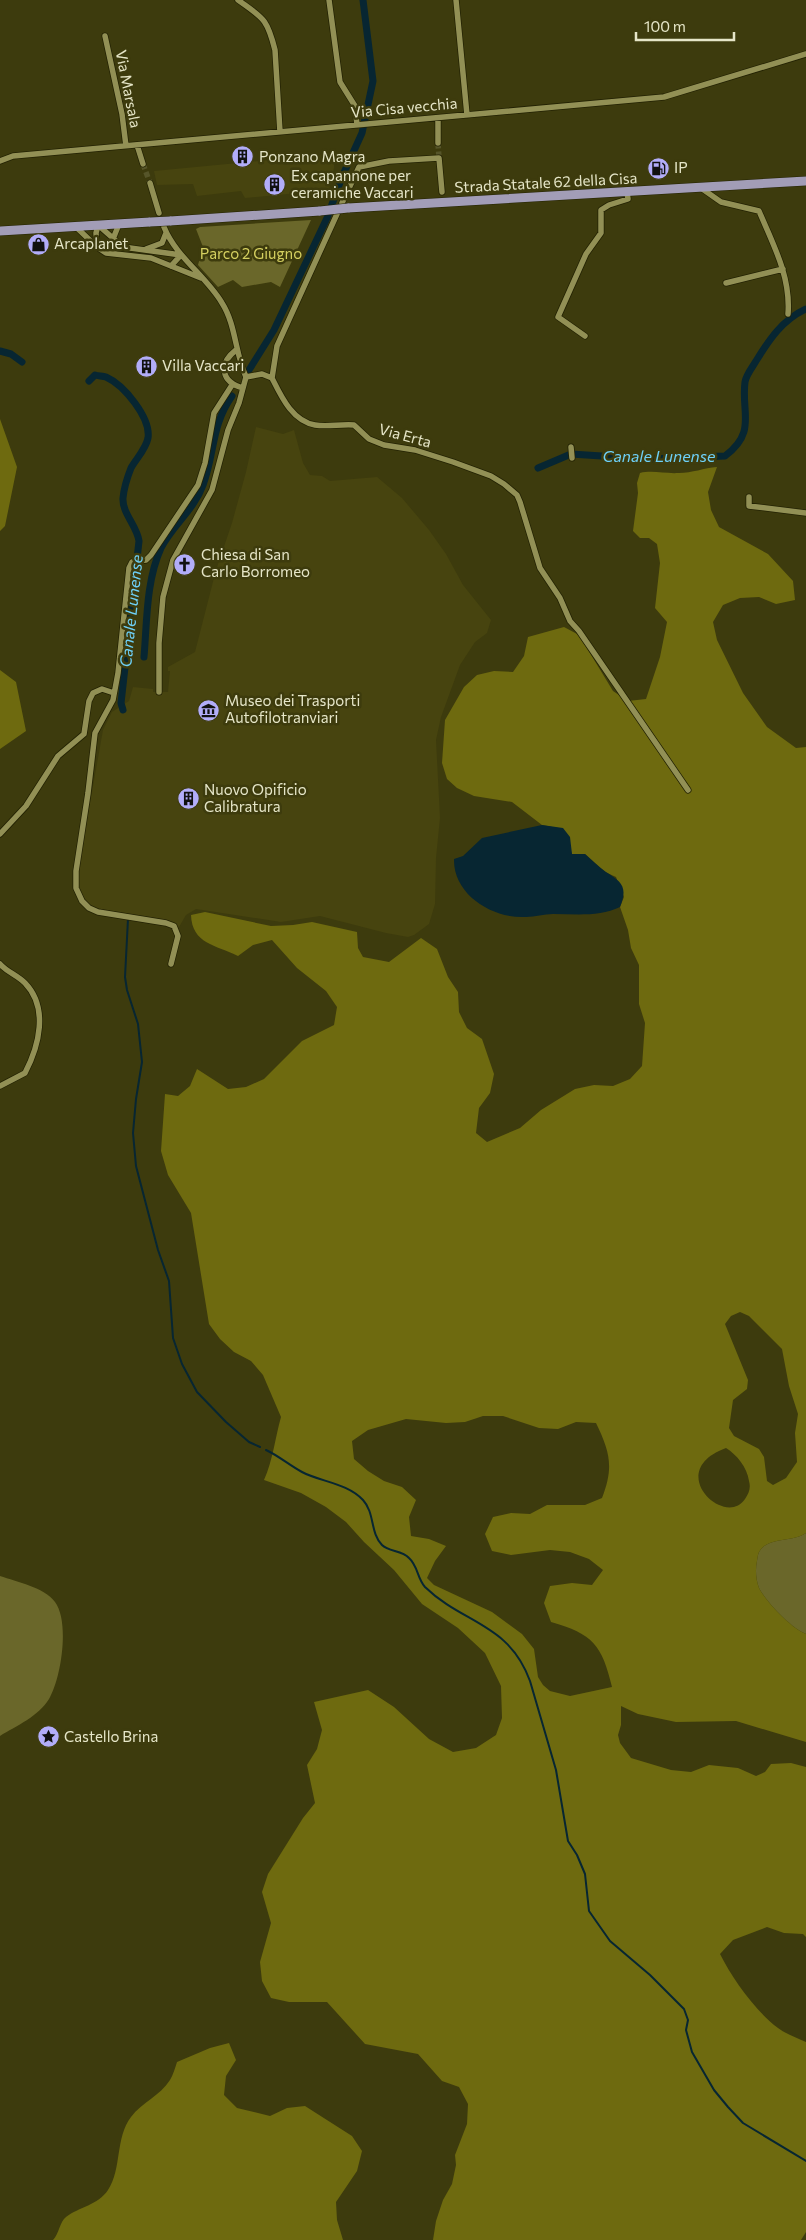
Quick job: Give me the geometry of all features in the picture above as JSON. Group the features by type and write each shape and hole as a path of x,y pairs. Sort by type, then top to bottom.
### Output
{"main road":[{"name":"Strada Statale 62 della Cisa","path":"167,227 320,211 345,206 806,181"},
{"path":"0,231 150,222 167,227"}],"street":[{"path":"238,0 260,14 272,38 275,50 280,132"},
{"path":"329,0 340,82 355,106 359,124"},
{"path":"456,0 467,115"},
{"name":"Via Marsala","path":"105,36 122,114 126,146"},
{"name":"Via Cisa vecchia","path":"0,161 13,156 664,97 806,54"},
{"path":"438,118 438,143"},
{"path":"137,145 142,164"},
{"path":"345,206 359,167 389,161 439,158 442,192"},
{"path":"150,182 159,213"},
{"path":"702,188 721,202 759,211 783,269 789,303 788,314"},
{"path":"585,336 558,317 586,254 601,233 601,210 609,205 628,199 627,192"},
{"path":"246,377 262,374 272,378 277,346 337,214"},
{"path":"114,239 119,224"},
{"path":"97,247 96,233 98,225 123,247 182,254"},
{"path":"75,226 106,253 151,258 203,278"},
{"path":"143,250 162,243 167,227"},
{"path":"159,692 159,643 163,597 173,560 212,490 228,430 246,377 236,350 227,311 219,298 182,254 167,227"},
{"path":"171,266 182,254"},
{"path":"726,283 783,269"},
{"path":"236,350 230,354 224,368 228,381 232,385 243,388"},
{"name":"Via Erta","path":"272,378 289,408 305,422 314,425 354,425 369,439 384,445 415,450 491,476 517,495 540,568 560,598 570,620 580,631 688,790"},
{"path":"171,964 178,936 172,925 94,910 82,901 76,888 76,871 95,733 100,721 108,710 114,693 129,568 134,561 142,561 151,555 198,485 205,463 214,413 232,385"},
{"path":"571,447 572,458"},
{"path":"749,497 750,506 806,514"},
{"path":"0,834 26,806 58,756 84,734 93,693 102,689 114,693"},
{"path":"0,964 26,984 41,1016 40,1028 24,1073 0,1086"}],"shaded area":[{"path":"334,154 334,168 329,190 245,198 241,191 197,196 193,184 157,185 154,171"},
{"path":"0,419 17,467 5,526 0,531"},
{"path":"256,427 283,434 294,430 303,463 310,475 322,476 330,481 377,477 402,498 429,530 446,554 463,585 491,620 487,633 475,642 460,665 441,717 436,740 440,818 436,858 435,904 429,924 408,937 320,916 281,922 196,909 186,915 179,927 173,922 93,908 86,902 79,889 79,865 103,730 112,712 129,701 133,687 153,689 153,692 168,692 170,671 168,671 168,667 195,652 216,570 232,523 246,472"},
{"path":"717,467 708,492 711,510 719,527 768,554 793,581 795,600 776,604 759,597 740,598 723,605 713,622 717,640 743,693 767,727 796,748 806,747 806,1533 795,1538 772,1542 762,1548 758,1555 756,1571 759,1588 767,1600 787,1621 806,1634 806,1742 736,1721 676,1722 638,1714 621,1706 621,1725 618,1735 620,1743 631,1758 671,1770 691,1772 709,1765 738,1768 756,1776 765,1772 771,1764 791,1763 806,1767 806,1937 803,1934 784,1933 767,1927 733,1940 720,1954 738,1984 761,2013 781,2030 806,2042 806,2232 801,2240 433,2240 436,2221 443,2200 452,2184 456,2165 455,2155 467,2124 468,2104 459,2087 442,2081 418,2054 365,2044 327,2002 289,2002 271,1998 262,1981 260,1962 271,1923 262,1892 268,1874 303,1818 315,1803 307,1765 317,1749 322,1730 314,1702 368,1690 394,1707 429,1739 453,1752 476,1748 496,1735 502,1718 501,1686 485,1653 458,1628 422,1604 394,1570 346,1522 326,1507 301,1493 264,1480 272,1457 281,1417 263,1375 251,1361 234,1352 220,1339 209,1324 191,1213 168,1175 161,1151 165,1094 178,1096 190,1086 197,1069 228,1089 246,1087 264,1079 302,1041 334,1025 337,1007 326,991 297,968 272,940 253,945 238,956 214,946 201,938 192,925 191,915 205,912 271,926 312,922 357,932 358,948 363,957 389,962 421,938 437,949 448,977 458,992 459,1012 467,1028 482,1039 494,1074 490,1093 479,1108 476,1133 487,1142 520,1128 541,1110 575,1089 594,1085 613,1086 630,1079 642,1066 645,1023 639,1004 639,965 631,948 628,930 620,907 624,897 616,877 605,872 585,854 572,854 563,829 542,825 512,802 474,796 457,788 447,779 442,763 445,720 464,687 477,675 494,671 513,672 524,656 528,637 564,627 579,635 613,691 628,701 646,699 660,657 667,622 655,608 660,563 657,544 649,538 640,538 633,531 638,493 637,483 640,473 684,473","holes":["740,1312 749,1316 782,1349 789,1386 798,1414 795,1433 797,1462 786,1478 773,1485 767,1481 764,1457 759,1449 734,1436 729,1428 733,1400 747,1389 748,1380 725,1324 731,1316","483,1416 503,1416 539,1428 558,1429 576,1422 596,1423 605,1443 609,1460 608,1477 602,1498 585,1505 547,1505 530,1514 511,1513 493,1517 485,1534 492,1551 511,1555 550,1550 570,1552 589,1559 603,1570 592,1585 572,1583 550,1586 544,1603 551,1622 577,1631 594,1643 604,1661 612,1687 570,1696 550,1691 543,1685 538,1677 534,1649 522,1634 492,1612 434,1585 427,1578 435,1561 446,1546 429,1539 411,1536 409,1517 416,1500 402,1487 384,1481 354,1459 352,1441 368,1430 406,1419 446,1423 465,1422","726,1448 744,1466 750,1484 749,1490 745,1499 736,1506 725,1507 714,1502 704,1493 699,1482 700,1470 708,1458"]},
{"path":"0,670 16,682 26,731 0,749"},
{"path":"229,2043 236,2060 226,2076 224,2095 237,2108 270,2116 287,2108 305,2106 352,2136 362,2151 357,2171 336,2202 337,2220 343,2240 53,2240 62,2221 66,2217 99,2199 108,2190 115,2173 120,2144 126,2125 140,2107 166,2086 177,2062 210,2048"}],"green space":[{"name":"Parco 2 Giugno","path":"311,220 280,287 271,282 242,287 233,280 218,287 198,265 203,247 196,229 200,227"},
{"path":"806,1533 806,1634 787,1621 767,1600 759,1588 756,1564 762,1548 772,1542 795,1538"},
{"path":"0,1576 30,1586 50,1597 60,1611 63,1636 60,1665 49,1699 33,1716 0,1736"}],"water":[{"path":"542,825 563,828 570,837 572,854 585,854 620,882 623,894 620,907 596,914 553,914 513,917 488,909 468,894 460,884 455,872 454,859 463,856 482,838"}],"waterway":[{"path":"249,370 274,330 327,218 342,177 362,133 373,81 363,0"},
{"name":"Canale Lunense","path":"538,468 571,454 648,459 725,456 741,439 744,430 746,422 744,393 748,374 777,331 790,319 806,309"},
{"name":"Canale Lunense","path":"0,351 11,354 22,362"},
{"name":"Canale Lunense","path":"89,381 95,375 103,376 121,387 141,412 148,430 147,442 131,468 123,498 123,504 136,530 139,541 121,703 123,710"},
{"path":"144,657 148,602 156,561 161,548 171,532 199,494 207,473 220,418 232,396"},
{"path":"128,919 125,977 127,990 138,1024 142,1062 133,1133 136,1166 158,1250 169,1281 173,1338 182,1364 197,1392 226,1422 249,1442 260,1447"},
{"path":"266,1450 302,1472 342,1486 357,1494 367,1505 376,1535 382,1545 406,1555 412,1561 425,1587 454,1609 484,1626 510,1647 521,1662 530,1681 556,1770 568,1841 577,1855 585,1874 589,1911 610,1941 650,1975 684,2009 688,2020 686,2030 692,2052 714,2090 728,2107 743,2123 806,2161"}],"tunnel":[{"path":"438,143 439,158"},
{"path":"143,164 150,183"}],"place":[{"name":"Ponzano Magra","path":"243,157"},
{"name":"IP","path":"658,168"},
{"name":"Ex capannone per ceramiche Vaccari","path":"275,185"},
{"name":"Arcaplanet","path":"38,244"},
{"name":"Villa Vaccari","path":"146,366"},
{"name":"Chiesa di San Carlo Borromeo","path":"185,564"},
{"name":"Museo dei Trasporti Autofilotranviari","path":"209,710"},
{"name":"Nuovo Opificio Calibratura","path":"188,799"},
{"name":"Castello Brina","path":"48,1737"}]}
